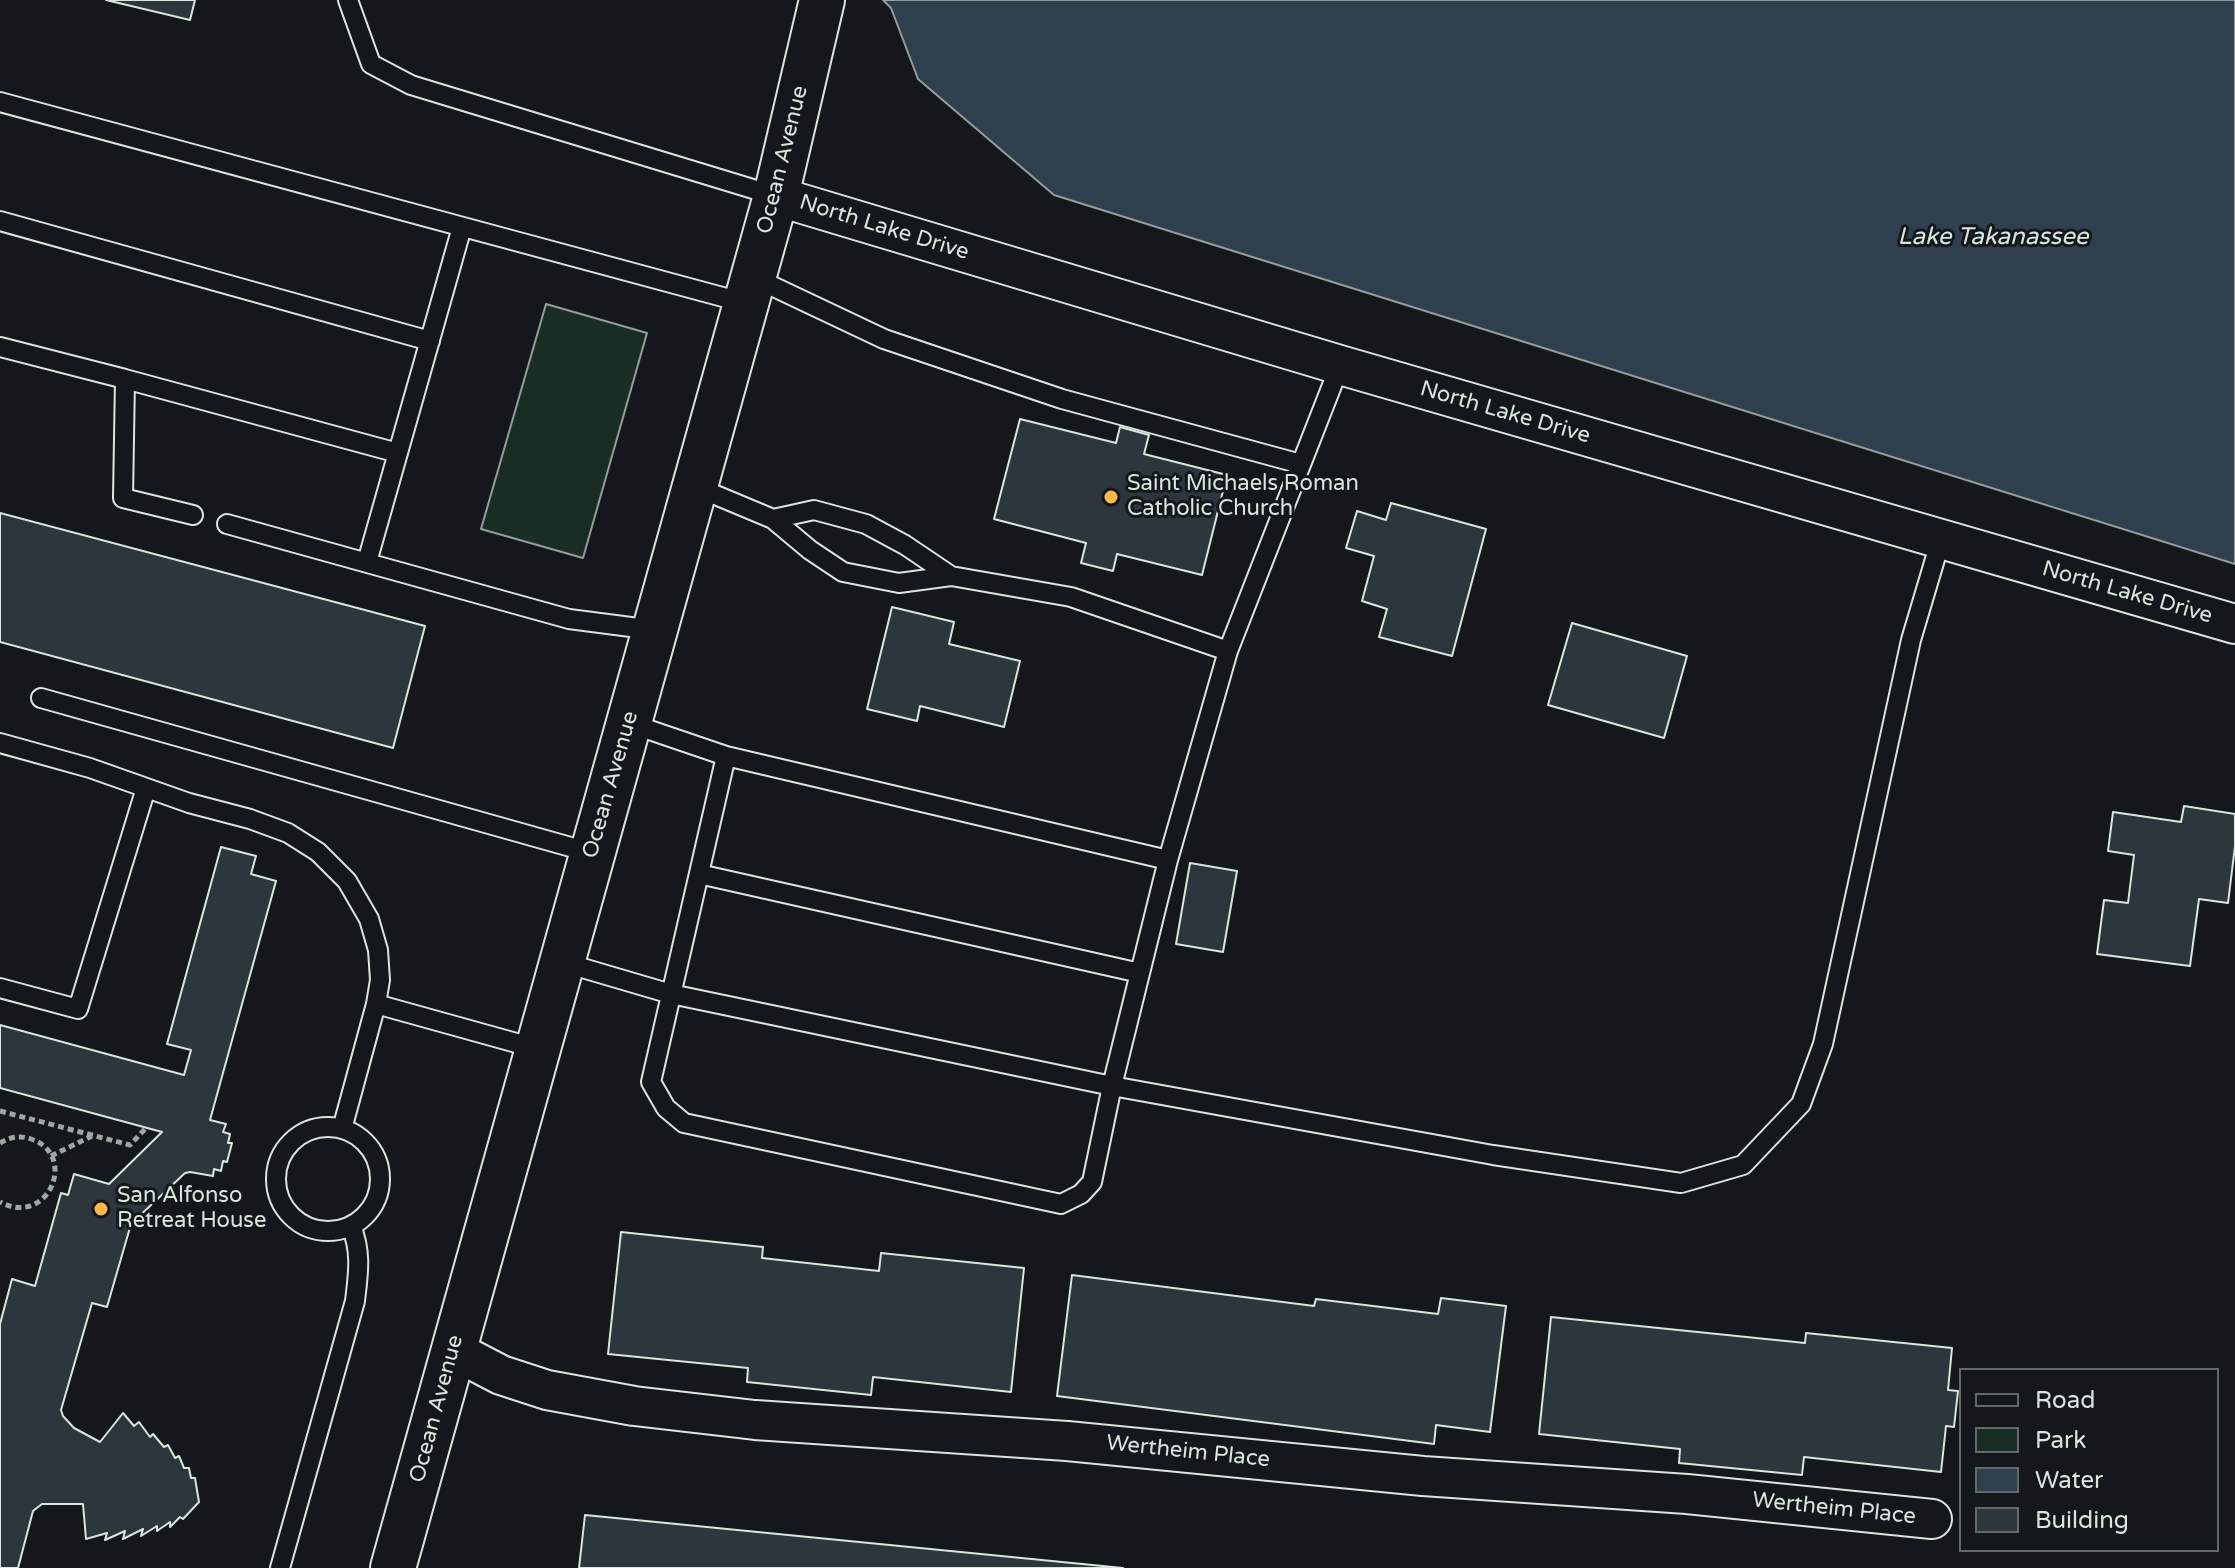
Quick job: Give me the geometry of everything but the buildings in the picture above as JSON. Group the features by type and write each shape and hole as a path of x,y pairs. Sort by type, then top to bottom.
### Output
{"street":[{"name":"Ocean Avenue","path":"393,1568 776,196 822,0"},
{"name":"North Lake Drive","path":"776,196 1340,365 2235,624"},
{"name":"Wertheim Place","path":"453,1350 501,1375 547,1390 634,1406 755,1420 1067,1441 1423,1476 1687,1494 1932,1519"}],"lane":[{"path":"348,0 371,64 411,85 776,196"},
{"path":"0,102 462,227 749,290 1062,399 1301,464"},
{"path":"0,221 430,341"},
{"path":"367,562 462,227"},
{"path":"0,347 398,453"},
{"path":"726,756 651,1082 666,1108 684,1123 1061,1204 1081,1194 1092,1182 1112,1086 1168,860 1228,651 1340,365"},
{"path":"125,379 123,498 193,515"},
{"path":"694,486 773,519 843,572 899,583 951,576 1071,597 1228,651"},
{"path":"773,519 814,510 866,524 905,545 951,576"},
{"path":"227,524 569,619 654,630"},
{"path":"562,962 671,994 1112,1086 1493,1155 1681,1183 1743,1165 1801,1104 1823,1044 1911,640 1941,539"},
{"path":"41,698 592,853"},
{"path":"629,723 726,756 1168,860"},
{"path":"0,743 90,768 288,833 318,852 347,881 369,919 378,950 380,980 342,1129"},
{"path":"0,988 78,1009 146,788"},
{"path":"699,874 1140,973"},
{"path":"376,1004 538,1049"},
{"path":"323,1127 342,1129 356,1135 369,1147 380,1174 380,1186 375,1203 365,1217 351,1226 330,1232 318,1231 302,1225 284,1208 275,1184 279,1161 295,1138 323,1127"},
{"path":"280,1568 355,1301 359,1259 351,1226"}],"path":[{"path":"0,1111 130,1145 146,1128"},
{"path":"51,1156 92,1135"},
{"path":"0,1143 8,1138 25,1137 41,1144 51,1156 56,1173 46,1196 34,1205 10,1207 0,1202"}],"green space":[{"path":"546,304 647,333 583,558 481,529"}],"water":[{"name":"Lake Takanassee","path":"883,0 2235,0 2235,564 1054,195 918,79 891,8"}],"place":[{"name":"Saint Michaels Roman Catholic Church","path":"1111,497"},
{"name":"San Alfonso Retreat House","path":"101,1209"}]}
